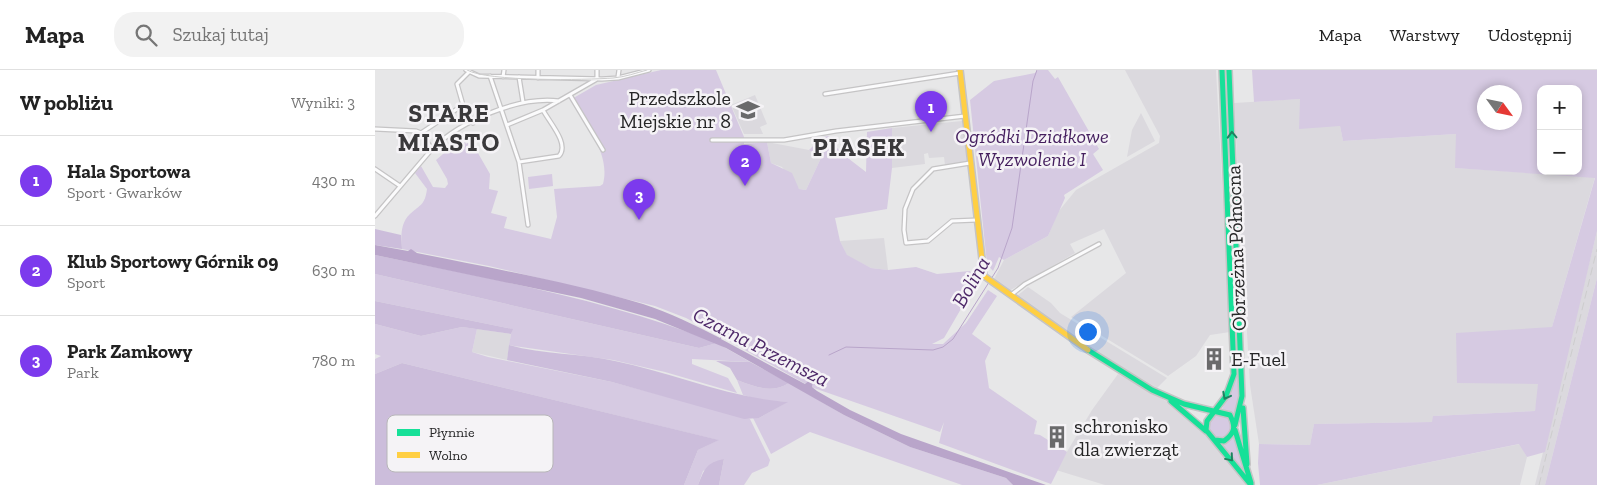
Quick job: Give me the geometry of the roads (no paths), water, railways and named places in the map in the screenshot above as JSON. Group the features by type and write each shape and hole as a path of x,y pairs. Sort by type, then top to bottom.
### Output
{"street":[{"path":"503,77 504,70"},
{"path":"538,70 538,78"},
{"path":"597,70 597,79"},
{"path":"618,78 619,70"},
{"path":"473,123 463,105 457,84 467,71 479,76 597,79 618,78 649,70"},
{"name":"Obrzeżna Północna","path":"1216,412 1229,390 1234,374 1222,70"},
{"name":"Obrzeżna Północna","path":"1229,70 1242,396 1235,427"},
{"path":"825,94 960,71 982,268 986,278 1090,351 1165,397 1215,440 1251,485"},
{"path":"490,76 519,162 528,225"},
{"path":"519,77 523,102"},
{"path":"507,125 543,110 597,79"},
{"path":"570,95 603,150"},
{"path":"375,216 432,149 473,123 501,109 523,102 559,101"},
{"path":"421,133 463,105"},
{"path":"519,162 559,156 562,153 563,143 543,110"},
{"path":"712,140 784,140 831,132 965,116"},
{"path":"375,129 416,131 421,133 432,149"},
{"path":"1226,151 1233,150"},
{"path":"970,163 933,169 913,189 905,209 904,230 906,243 928,241 952,221 977,220"},
{"path":"375,170 400,186"},
{"path":"1010,295 1025,284 1099,244"},
{"path":"1231,296 1238,296"},
{"path":"1242,396 1247,464 1251,485"},
{"path":"1165,397 1230,415 1247,464"},
{"path":"1206,431 1207,419 1216,412"},
{"path":"1215,440 1227,439 1235,427"}],"waterway":[{"name":"Bolina","path":"829,355 846,347 933,350 943,347 953,339 998,268 1012,228 1033,81 1037,70"}],"tram line":[{"path":"467,70 495,77 560,80 613,78 647,70"}],"railway":[{"path":"1539,485 1597,249"}],"place":[{"name":"Przedszkole Miejskie nr 8","path":"748,110"},
{"name":"Hala Sportowa","path":"931,132"},
{"name":"Klub Sportowy Górnik 09","path":"745,186"},
{"name":"Park Zamkowy","path":"639,220"},
{"name":"E-Fuel","path":"1214,359"},
{"name":"schronisko dla zwierząt","path":"1057,437"}],"district":[{"name":"STARE MIASTO","path":"449,128"},
{"name":"PIASEK","path":"859,147"}],"park label":[{"name":"Ogródki Działkowe Wyzwolenie I","path":"1032,148"}],"water label":[{"name":"Czarna Przemsza","path":"761,347"}]}
